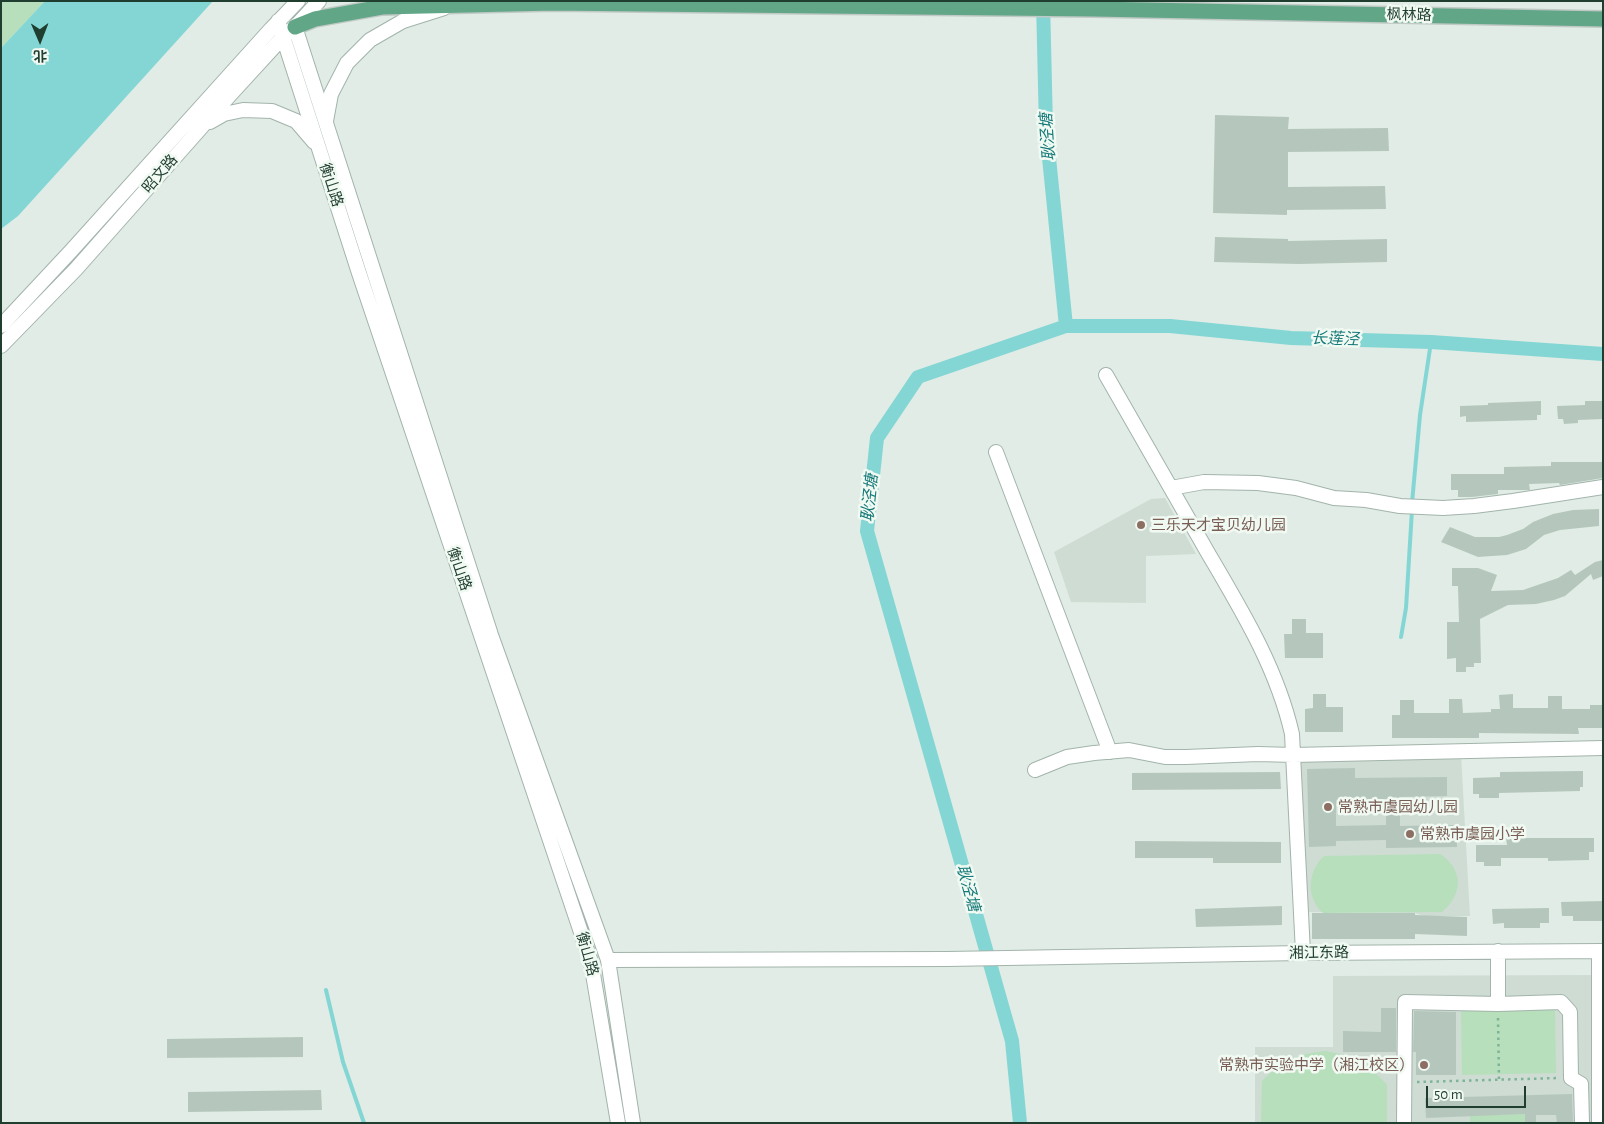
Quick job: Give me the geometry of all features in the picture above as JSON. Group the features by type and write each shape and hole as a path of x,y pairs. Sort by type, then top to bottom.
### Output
{"main road":[{"name":"枫林路","path":"457,5 563,3 1004,7 1603,19"},
{"path":"289,32 315,18 382,6 457,5"}],"street":[{"path":"1,326 298,1"},
{"name":"昭文路","path":"1,346 76,269 201,128 319,1"},
{"path":"326,124 331,94 346,63 370,40 403,21 457,5"},
{"name":"衡山路","path":"278,21 289,32 326,124 491,634 608,960 633,1123"},
{"name":"衡山路","path":"289,32 318,146 359,273 591,962 618,1123"},
{"path":"201,128 224,114 242,110 272,111 296,121 318,146"},
{"path":"1106,375 1255,635 1286,709 1292,734 1303,953"},
{"path":"996,452 1110,752"},
{"path":"1171,488 1204,482 1258,484 1296,488 1334,498 1424,507 1474,506 1603,487"},
{"path":"1035,770 1066,756 1129,750 1165,757 1186,757 1603,748"},
{"path":"1498,951 1498,1004"},
{"path":"1599,1123 1601,951"},
{"name":"湘江东路","path":"608,960 947,959 1303,953 1601,951"},
{"path":"1404,1123 1405,1002 1498,1004 1561,1002 1570,1012 1571,1078 1581,1084 1582,1123"}],"path":[{"path":"1498,1004 1499,1080"},
{"path":"1405,1082 1571,1078"}],"shaded area":[{"name":"三乐天才宝贝幼儿园","path":"1165,498 1196,554 1146,556 1146,603 1071,602 1054,552 1151,499"},
{"name":"常熟市虞园小学","path":"1461,755 1470,916 1424,916 1415,913 1302,912 1300,760"},
{"name":"常熟市实验中学（湘江校区）","path":"1594,975 1593,1123 1255,1123 1255,1047 1333,1047 1333,976"}],"green space":[{"path":"1,1 45,1 1,48"},
{"path":"1440,854 1453,867 1458,882 1454,898 1442,912 1323,913 1313,899 1311,892 1312,876 1324,856"},
{"path":"1555,1009 1556,1073 1462,1075 1461,1010"},
{"path":"1326,1051 1360,1062 1374,1071 1387,1085 1387,1123 1261,1123 1262,1081 1291,1059"},
{"path":"1525,1114 1525,1123 1470,1123 1470,1115"}],"water":[{"path":"45,1 213,1 18,216 1,229 1,48"}],"building":[{"path":"1215,115 1289,117 1288,129 1388,128 1389,151 1288,152 1288,187 1385,186 1386,209 1287,210 1287,215 1213,213"},
{"path":"1215,237 1288,239 1288,241 1387,239 1387,262 1299,264 1214,262"},
{"path":"1541,401 1541,415 1537,415 1537,420 1466,422 1466,416 1460,417 1460,406"},
{"path":"1585,401 1603,401 1603,419 1578,420 1578,423 1564,424 1563,419 1558,419 1557,406 1585,405"},
{"path":"1551,462 1603,462 1603,478 1560,485 1559,483 1529,484 1530,490 1498,490 1498,494 1472,497 1458,497 1458,490 1451,490 1451,474 1504,474 1504,467 1551,466"},
{"path":"1599,509 1599,526 1560,530 1544,535 1526,549 1507,555 1478,557 1441,542 1450,527 1475,537 1499,537 1523,529 1533,522 1553,514 1573,510"},
{"path":"1603,560 1603,576 1593,580 1591,574 1565,596 1536,604 1508,605 1480,619 1481,663 1474,663 1474,667 1466,667 1466,672 1456,672 1456,658 1447,659 1447,622 1459,622 1458,586 1452,586 1452,568 1478,568 1497,575 1491,591 1523,590 1558,578 1571,570 1575,575 1595,562"},
{"path":"1292,619 1306,619 1306,633 1323,633 1323,658 1285,658 1284,634 1292,634"},
{"path":"1313,694 1326,694 1326,707 1343,707 1343,732 1305,732 1305,709 1313,708"},
{"path":"1513,694 1513,708 1548,708 1548,696 1562,696 1562,709 1590,709 1590,705 1603,705 1603,728 1578,728 1579,734 1479,733 1479,738 1392,738 1392,715 1400,715 1400,700 1414,700 1414,713 1449,713 1449,699 1462,699 1463,713 1491,712 1491,709 1500,709 1499,695"},
{"path":"1355,768 1355,778 1447,777 1447,796 1400,797 1400,826 1457,825 1457,847 1386,848 1386,840 1336,841 1336,846 1309,847 1307,769","holes":["1355,801 1386,801 1386,825 1336,826 1336,804 1355,804"]},
{"path":"1583,771 1583,787 1580,787 1580,791 1499,793 1499,798 1479,798 1479,794 1473,794 1473,778 1500,777 1500,772"},
{"path":"1280,772 1281,789 1132,790 1132,773"},
{"path":"1506,838 1594,838 1594,852 1589,852 1589,860 1548,861 1548,858 1501,858 1501,866 1484,866 1484,862 1476,862 1476,845 1507,845"},
{"path":"1135,841 1281,842 1281,863 1213,863 1213,858 1135,858"},
{"path":"1603,901 1603,921 1573,921 1573,916 1562,916 1561,902"},
{"path":"1282,906 1282,925 1196,927 1195,909"},
{"path":"1549,908 1549,923 1540,923 1540,928 1504,928 1504,923 1493,924 1492,909"},
{"path":"1312,913 1415,913 1415,915 1467,917 1467,936 1415,934 1415,939 1312,939"},
{"path":"1381,1008 1396,1008 1396,1052 1343,1052 1343,1031 1381,1032"},
{"path":"1414,1011 1456,1012 1456,1075 1416,1075 1416,1052 1413,1052"},
{"path":"303,1037 303,1057 167,1058 167,1039"},
{"path":"321,1090 322,1110 188,1112 188,1092"},
{"path":"1572,1094 1573,1123 1557,1123 1556,1115 1536,1115 1536,1123 1525,1123 1525,1114 1426,1118 1425,1098"}],"waterway":[{"name":"耿泾塘","path":"1020,1123 1012,1041 867,531 877,438 918,377 1066,326 1046,128 1043,1"},
{"name":"长莲泾","path":"1066,326 1170,326 1291,338 1431,342 1603,354"},
{"path":"1412,503 1420,415 1431,342"},
{"path":"1401,637 1406,608 1412,510"},
{"path":"326,990 343,1062 364,1123"}],"place":[{"name":"三乐天才宝贝幼儿园","path":"1141,525"},
{"name":"常熟市虞园幼儿园","path":"1328,807"},
{"name":"常熟市虞园小学","path":"1410,834"},
{"name":"常熟市实验中学（湘江校区）","path":"1424,1065"}]}
